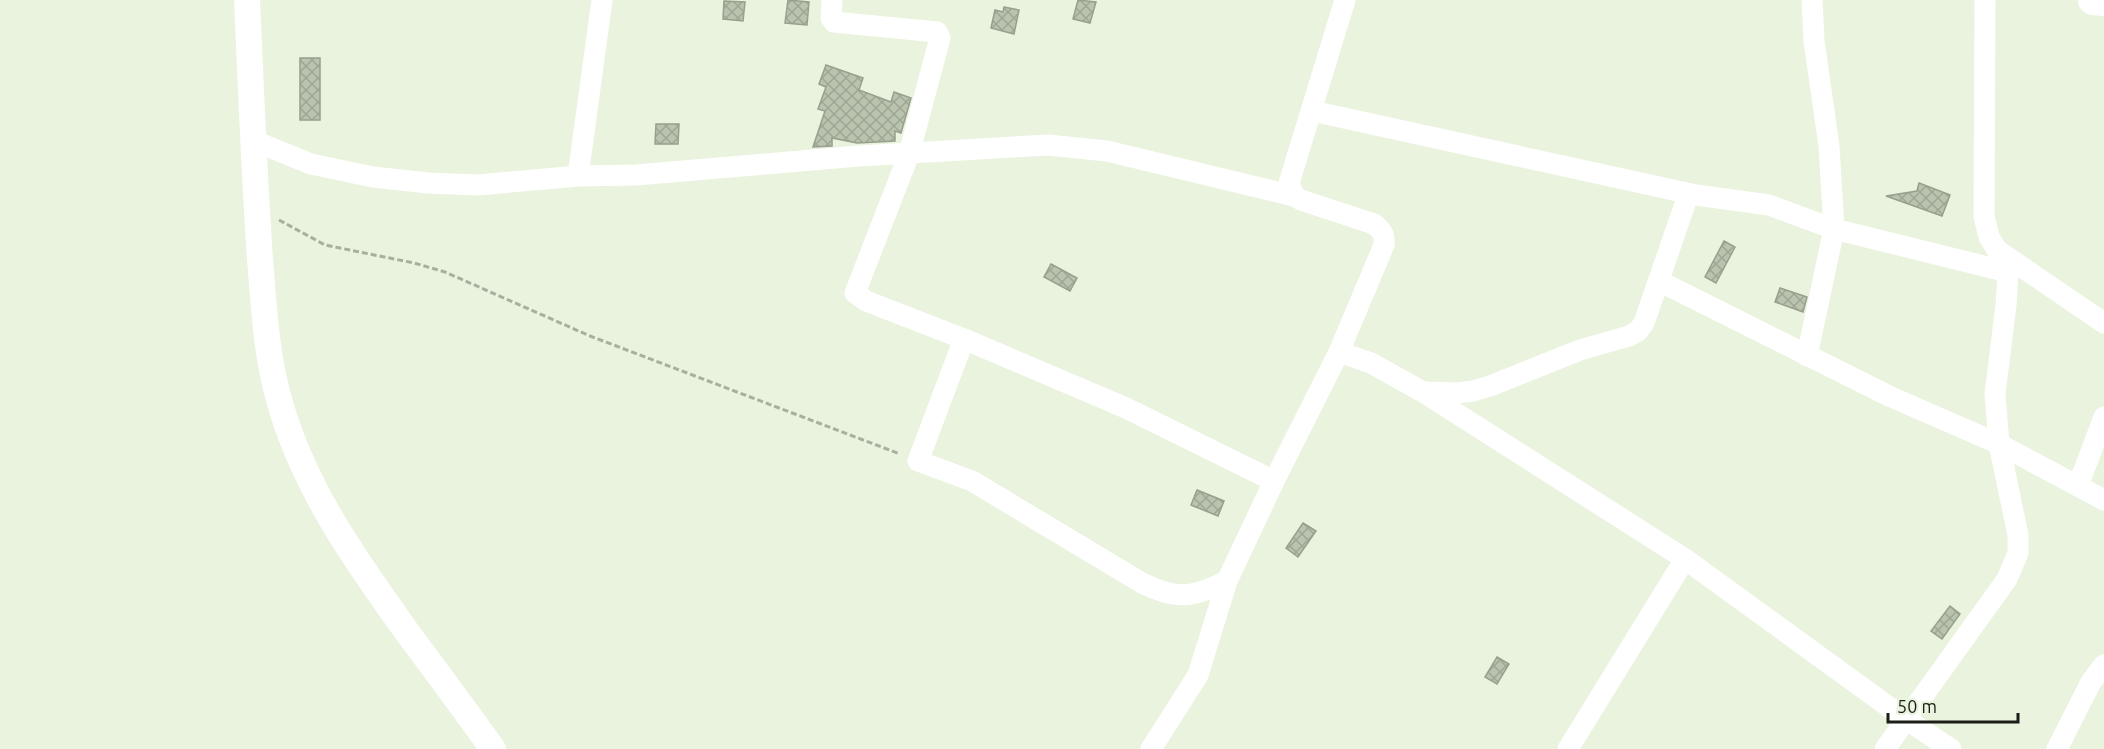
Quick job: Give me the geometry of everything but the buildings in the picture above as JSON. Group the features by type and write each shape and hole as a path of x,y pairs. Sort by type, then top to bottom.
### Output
{"main road":[{"path":"2093,0 2104,1"}],"street":[{"path":"247,0 256,205 268,349 280,403 303,465 334,524 366,575 493,749"},
{"path":"578,176 602,0"},
{"path":"832,0 831,18 834,22 938,34 940,38 909,154 855,293 866,301 964,339 1126,408 1274,481"},
{"path":"1294,196 1290,190 1290,177 1345,0"},
{"path":"1807,356 1834,229 1828,146 1814,41 1812,0"},
{"path":"1885,749 2007,579 2018,554 2018,527 1999,444 1995,394 2001,357 2008,266 1989,237 1984,216 1985,0"},
{"path":"1312,111 1690,194 1769,204 1834,229 2008,266 2104,324"},
{"path":"254,141 311,164 373,177 478,185 578,176 636,175 762,164 1048,145 1107,151 1294,196 1374,224 1385,237 1381,256 1339,352 1227,581 1195,681 1151,749"},
{"path":"1423,392 1473,391 1580,350 1629,336 1638,331 1644,323 1690,194"},
{"path":"1659,281 1889,396 1999,444 2104,500"},
{"path":"964,339 918,461 972,481 1142,583 1167,594 1192,594 1227,581"},
{"path":"1339,352 1371,363 1423,392 1685,559 1907,720 1951,749"},
{"path":"2078,486 2104,417"},
{"path":"1568,749 1685,559"},
{"path":"2057,749 2091,682 2104,665"}],"path":[{"path":"256,205 293,229 325,245 414,263 446,272 590,336 918,461"}]}
